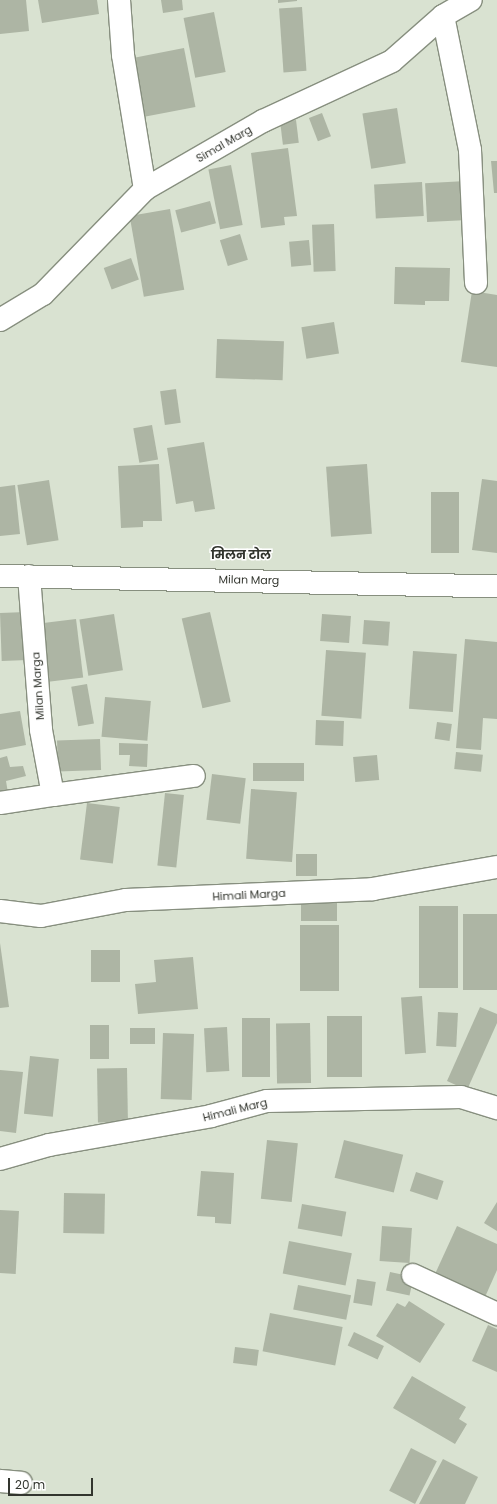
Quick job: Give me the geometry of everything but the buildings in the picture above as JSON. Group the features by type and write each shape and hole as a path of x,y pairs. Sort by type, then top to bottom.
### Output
{"street":[{"path":"119,0 123,55 145,189"},
{"name":"Simal Marg","path":"0,320 43,294 145,189 263,121 392,61 444,16 471,0"},
{"path":"444,16 470,150 476,283"},
{"name":"Milan Marg","path":"0,576 497,586"},
{"name":"Milan Marga","path":"29,576 41,730 53,795"},
{"path":"0,803 194,776"},
{"name":"Himali Marga","path":"0,911 41,916 126,900 373,890 497,867"},
{"name":"Himali Marg","path":"0,1159 49,1145 212,1116 268,1100 461,1097 497,1108"},
{"path":"413,1275 497,1314"},
{"path":"0,1481 21,1483"}],"district":[{"name":"मिलन टोल","path":"241,555"}]}
